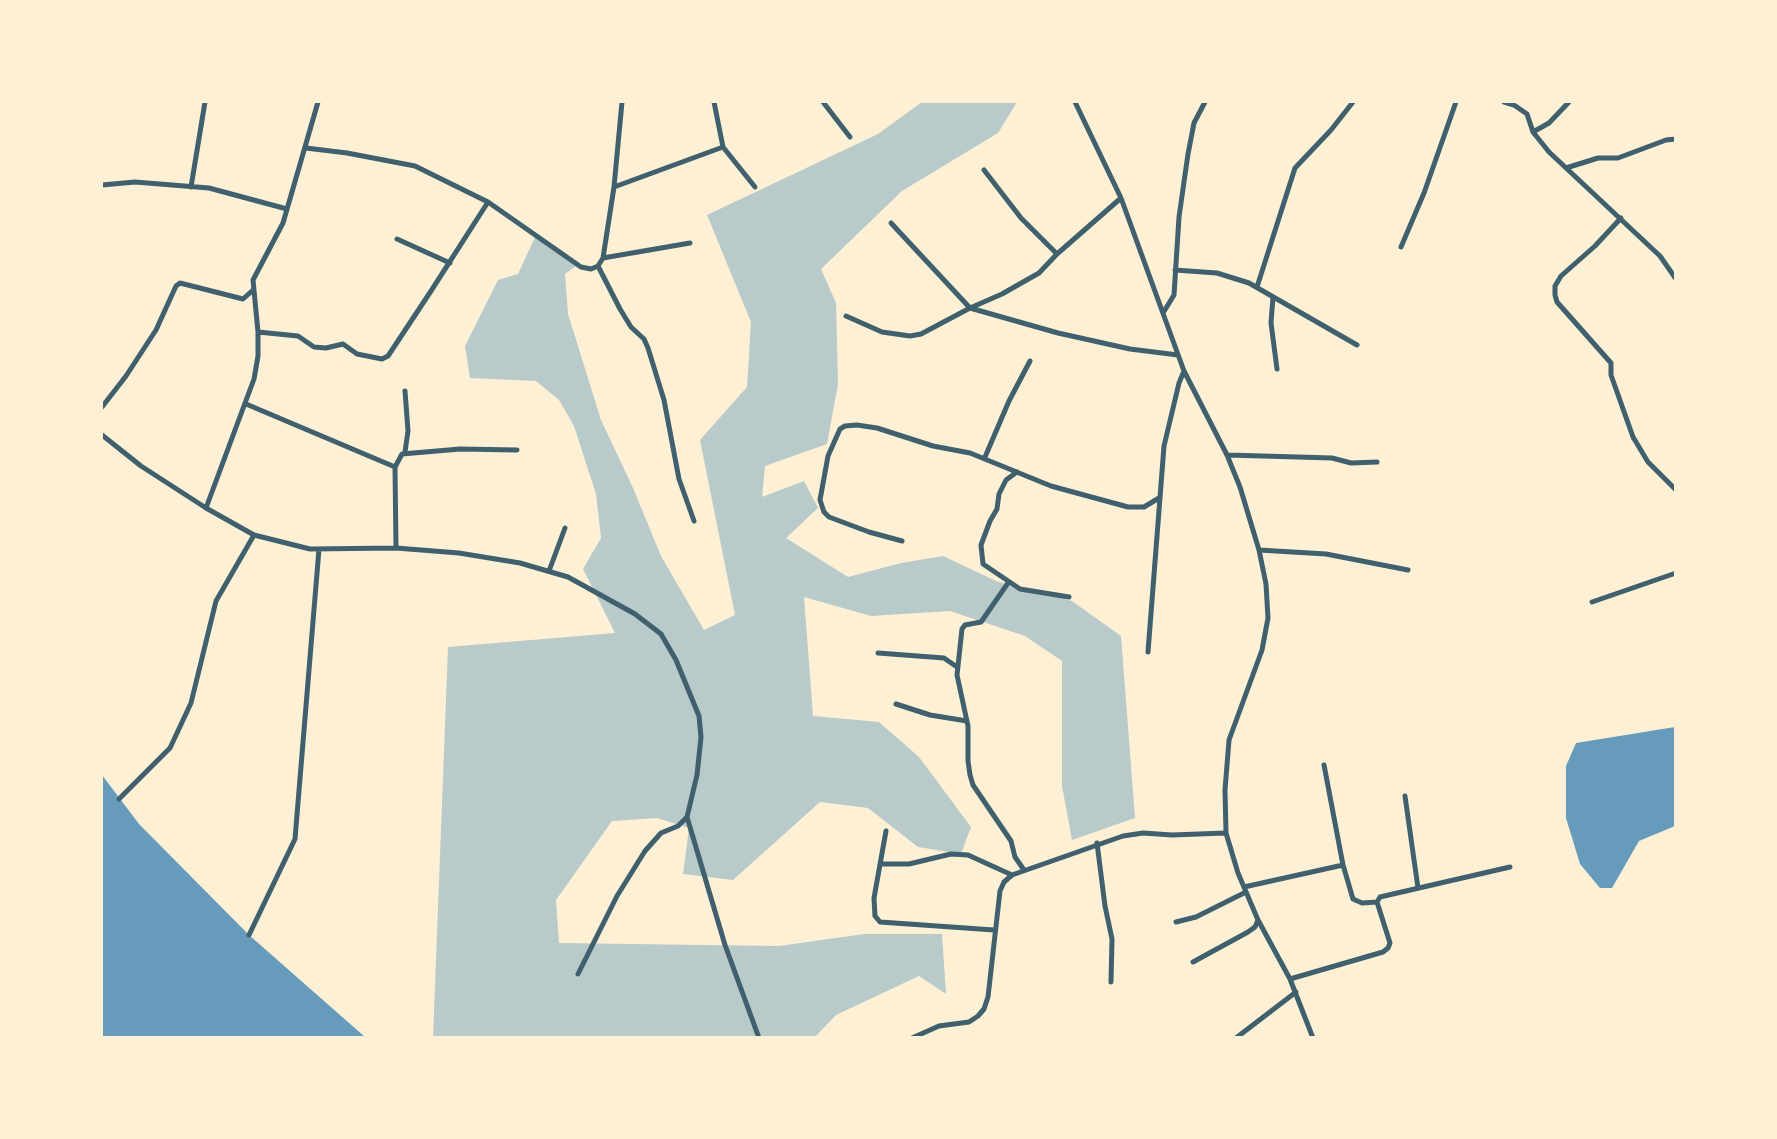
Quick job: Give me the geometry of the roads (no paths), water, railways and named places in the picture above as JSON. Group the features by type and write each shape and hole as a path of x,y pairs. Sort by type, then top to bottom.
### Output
{"street":[{"path":"191,187 205,102"},
{"path":"205,508 246,404 258,356 253,281 283,223 318,102"},
{"path":"306,148 415,166 488,202 581,267 591,269 598,266 603,258 614,187 622,102"},
{"path":"714,102 723,147 755,187"},
{"path":"824,102 850,137"},
{"path":"1075,102 1121,198 1184,371 1227,455 1240,487 1259,550 1266,584 1268,618 1262,650 1229,740 1225,790 1226,833 1245,890 1296,992 1313,1038"},
{"path":"1163,313 1173,298 1179,216 1188,153 1194,123 1205,102"},
{"path":"1257,286 1295,168 1331,131 1353,102"},
{"path":"1401,247 1424,193 1456,102"},
{"path":"1504,102 1527,114 1533,132 1549,152 1660,256 1675,279"},
{"path":"1533,132 1549,122 1569,102"},
{"path":"1566,168 1598,158 1618,158 1675,138"},
{"path":"614,187 723,147"},
{"path":"985,170 1021,218 1057,254"},
{"path":"102,185 135,182 209,188 287,209"},
{"path":"846,316 882,332 910,336 921,334 1039,273 1121,198"},
{"path":"258,332 298,336 314,347 326,348 343,344 357,354 382,359 388,356 488,202"},
{"path":"1621,218 1561,276 1555,286 1555,295 1557,302 1611,363 1611,376 1633,437 1648,462 1675,490"},
{"path":"891,223 970,308 1058,333 1130,349 1178,355"},
{"path":"397,239 450,263"},
{"path":"603,258 690,243"},
{"path":"598,266 620,309 648,348 664,400 679,480 694,521"},
{"path":"1175,270 1217,274 1257,286 1357,345"},
{"path":"102,407 156,330 180,283 243,299 252,290"},
{"path":"1273,297 1271,323 1277,369"},
{"path":"985,457 1030,361"},
{"path":"1148,652 1164,446 1184,371"},
{"path":"396,548 395,467 405,452 408,431 405,390"},
{"path":"246,404 395,467"},
{"path":"902,541 869,532 829,517 824,512 820,500 828,456 841,429 851,425 877,428 933,446 985,457 993,463 1051,486 1128,507 1144,507 1159,498"},
{"path":"102,435 141,466 205,508 254,535 310,549 396,548 459,553 520,563 568,577 635,614 660,634 669,645 692,694 699,716 701,737 687,817 725,945 759,1038"},
{"path":"405,452 517,450"},
{"path":"1227,455 1332,458 1350,463 1377,462"},
{"path":"1017,472 1006,480 999,494 997,509 981,545 982,565 1008,583 1026,591 1069,597"},
{"path":"549,571 565,528"},
{"path":"119,799 170,747 191,703 215,601 254,535"},
{"path":"249,934 295,839 319,549"},
{"path":"1259,550 1325,554 1408,570"},
{"path":"1592,602 1675,573"},
{"path":"1008,583 981,622 965,625 962,629 957,667 967,721 973,785 1011,841 1015,857 1024,870"},
{"path":"878,653 944,658 957,667"},
{"path":"896,704 930,715 967,721"},
{"path":"1324,765 1343,865 1353,899 1363,903 1377,902"},
{"path":"1405,796 1418,888"},
{"path":"578,974 617,896 645,851 662,833 678,826 687,817"},
{"path":"886,831 874,907 875,916 880,922 994,930"},
{"path":"912,1038 939,1026 969,1022 978,1016 988,997 1000,891 1004,882 1012,875 1097,843 1124,836 1143,833 1226,833"},
{"path":"1097,843 1112,939 1111,982"},
{"path":"881,864 909,864 941,855 960,855 974,857 1012,875"},
{"path":"1176,922 1196,917 1245,890 1343,865"},
{"path":"1290,979 1383,952 1388,948 1390,943 1377,902 1380,897 1510,867"},
{"path":"1194,962 1248,932 1255,927 1258,920"},
{"path":"1236,1038 1296,992"}],"water":[{"path":"1675,727 1675,826 1639,841 1612,888 1600,888 1580,864 1566,818 1566,766 1576,743"},
{"path":"102,775 139,824 249,935 365,1037 102,1037"}]}
